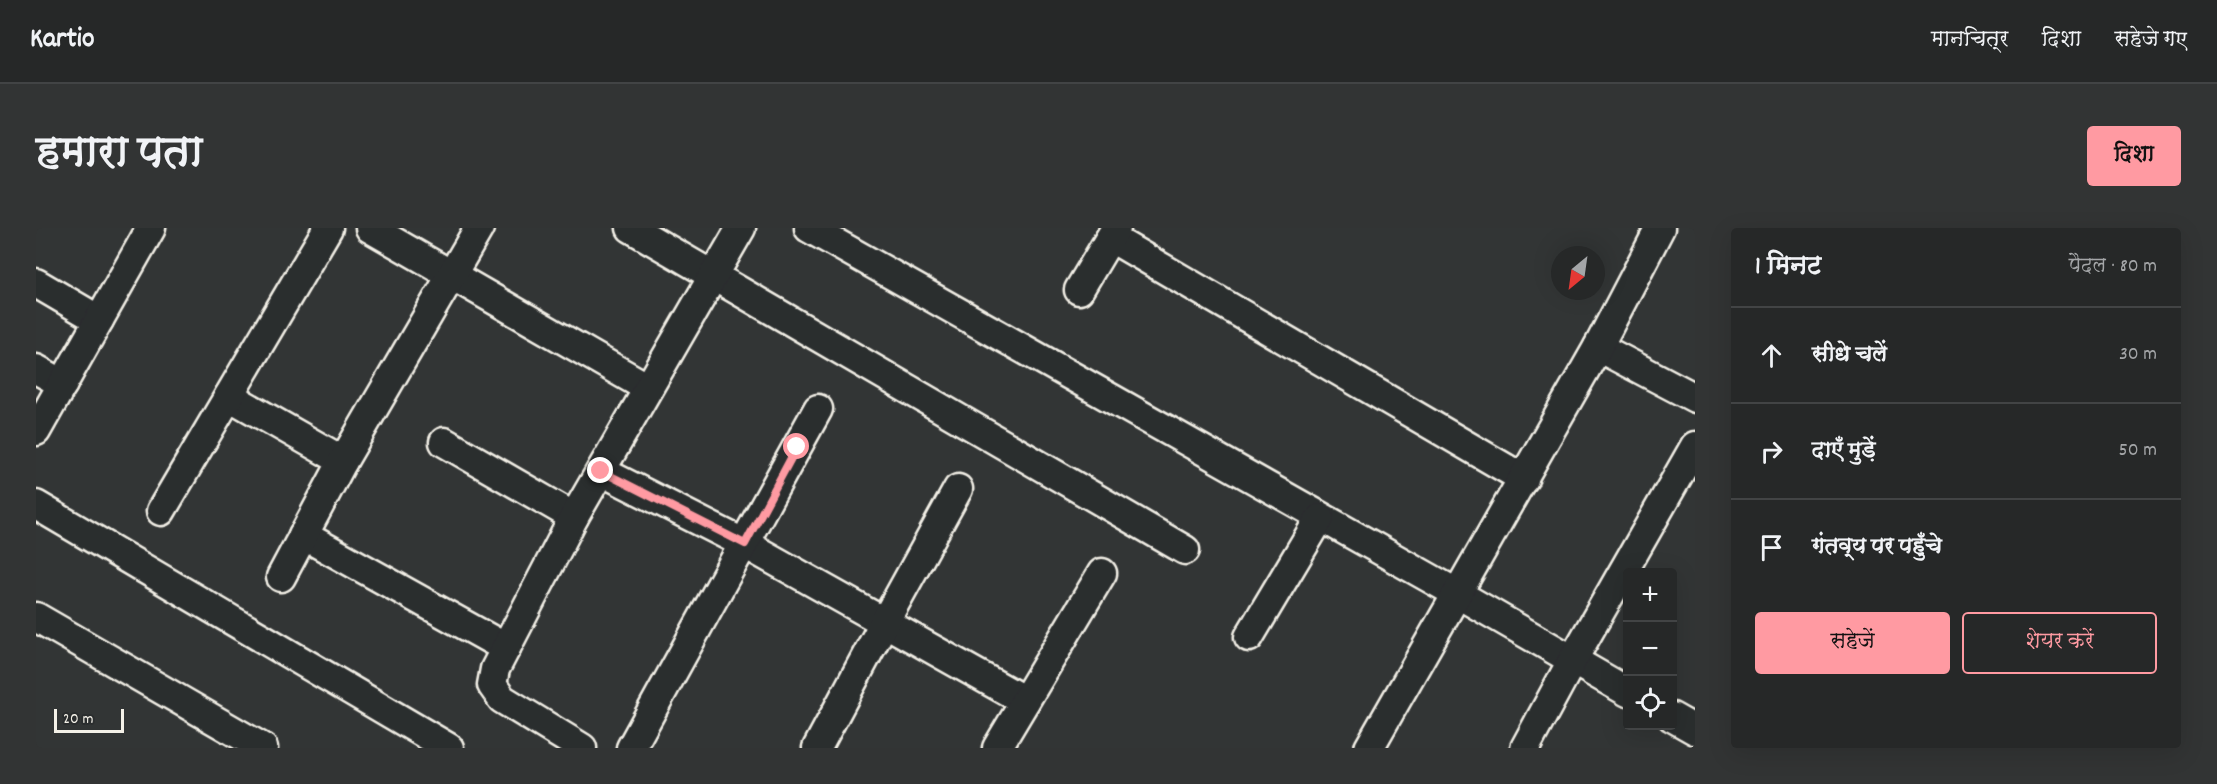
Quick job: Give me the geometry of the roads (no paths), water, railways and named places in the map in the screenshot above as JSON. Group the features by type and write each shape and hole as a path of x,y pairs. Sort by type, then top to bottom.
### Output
{"street":[{"path":"36,431 151,228"},
{"path":"161,511 328,228"},
{"path":"370,228 648,388"},
{"path":"282,577 343,461 479,228"},
{"path":"631,228 1185,550"},
{"path":"582,748 549,740 502,699 492,685 495,669 574,517 741,228"},
{"path":"808,228 1623,689"},
{"path":"1370,748 1598,347 1660,228"},
{"path":"1079,290 1114,233 1524,478"},
{"path":"36,283 99,320"},
{"path":"1598,347 1695,398"},
{"path":"36,369 63,384"},
{"path":"229,396 343,461"},
{"path":"631,748 818,409"},
{"path":"444,441 574,517"},
{"path":"1525,748 1695,446"},
{"path":"601,471 745,544 1024,701"},
{"path":"817,748 958,489"},
{"path":"36,505 449,748"},
{"path":"1249,637 1320,518"},
{"path":"303,535 506,648"},
{"path":"997,748 1102,573"},
{"path":"36,617 262,748"},
{"path":"1677,720 1695,730"}]}
